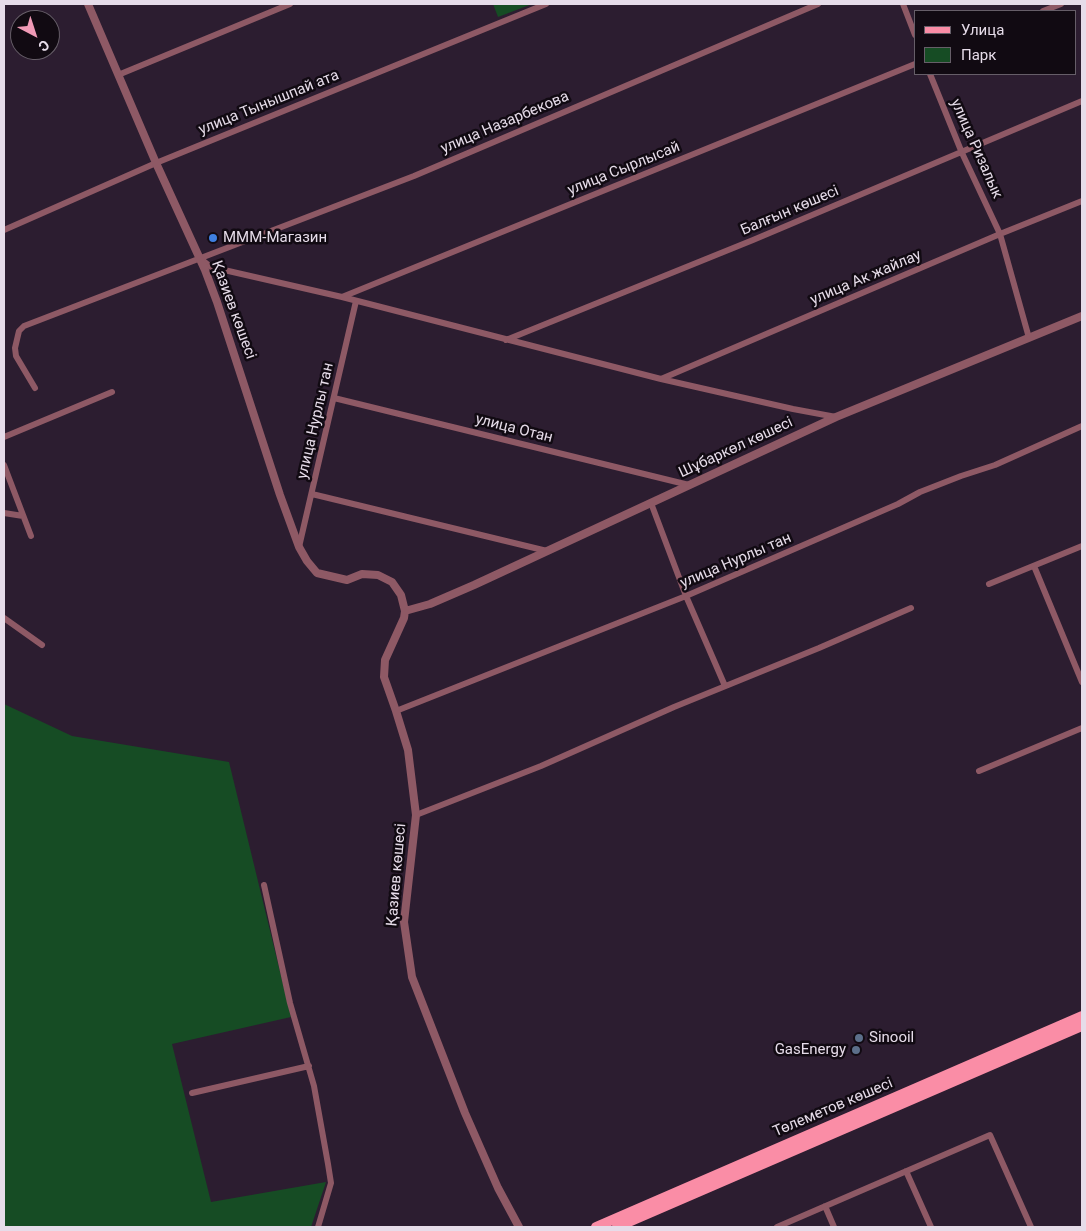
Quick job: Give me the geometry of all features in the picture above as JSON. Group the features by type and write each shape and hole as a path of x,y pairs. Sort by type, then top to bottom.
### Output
{"main road":[{"name":"Төлеметов көшесі","path":"596,1227 1082,1016"},
{"name":"Төлеметов көшесі","path":"617,1227 1082,1026"}],"street":[{"name":"Қазиев көшесі","path":"88,4 217,302 280,495 299,547 317,573 347,580 362,574 378,575 392,582 401,595 404,618 385,660 384,677 408,750 416,815 404,922 412,977 465,1113 498,1188 519,1227"},
{"path":"118,75 290,4"},
{"name":"улица Тынышпай ата","path":"4,230 156,163 546,4"},
{"name":"улица Назарбекова","path":"35,388 32,380 21,367 16,356 15,348 20,331 24,326 199,257 414,176 818,4"},
{"path":"903,4 914,32"},
{"path":"1046,10 1061,4"},
{"name":"улица Сырлысай","path":"342,297 914,64"},
{"name":"улица Ризалык","path":"930,75 962,153 1000,234 1029,338"},
{"name":"Балғын көшесі","path":"506,340 753,240 1082,101"},
{"name":"улица Ак жайлау","path":"661,379 1000,234 1082,201"},
{"path":"199,257 211,267 342,297 661,379 836,417"},
{"name":"улица Нурлы тан","path":"299,547 356,301"},
{"name":"Шұбаркөл көшесі","path":"404,611 446,597 836,417 1082,316"},
{"path":"4,437 112,392"},
{"name":"улица Отан","path":"334,398 689,485"},
{"name":"улица Нурлы тан","path":"396,711 686,596 898,504 920,492 995,465 1082,427"},
{"path":"4,465 31,536"},
{"path":"312,494 505,539 547,551"},
{"path":"651,503 686,596 725,686"},
{"path":"4,513 23,516"},
{"path":"990,584 1082,546"},
{"path":"1034,566 1082,682"},
{"path":"416,815 542,766 674,707 911,608"},
{"path":"4,618 42,645"},
{"path":"979,771 1082,728"},
{"path":"264,885 290,1003 314,1086 331,1183 318,1227"},
{"path":"192,1093 309,1066"},
{"path":"777,1227 990,1135 1031,1227"},
{"path":"906,1171 931,1227"},
{"path":"825,1206 834,1227"}],"green space":[{"path":"493,4 532,4 498,17"},
{"path":"4,704 72,736 229,762 291,1017 172,1044 211,1202 326,1182 311,1227 4,1227"}],"place":[{"name":"МММ-Магазин","path":"213,238"},
{"name":"Sinooil","path":"859,1038"},
{"name":"GasEnergy","path":"856,1050"}]}
